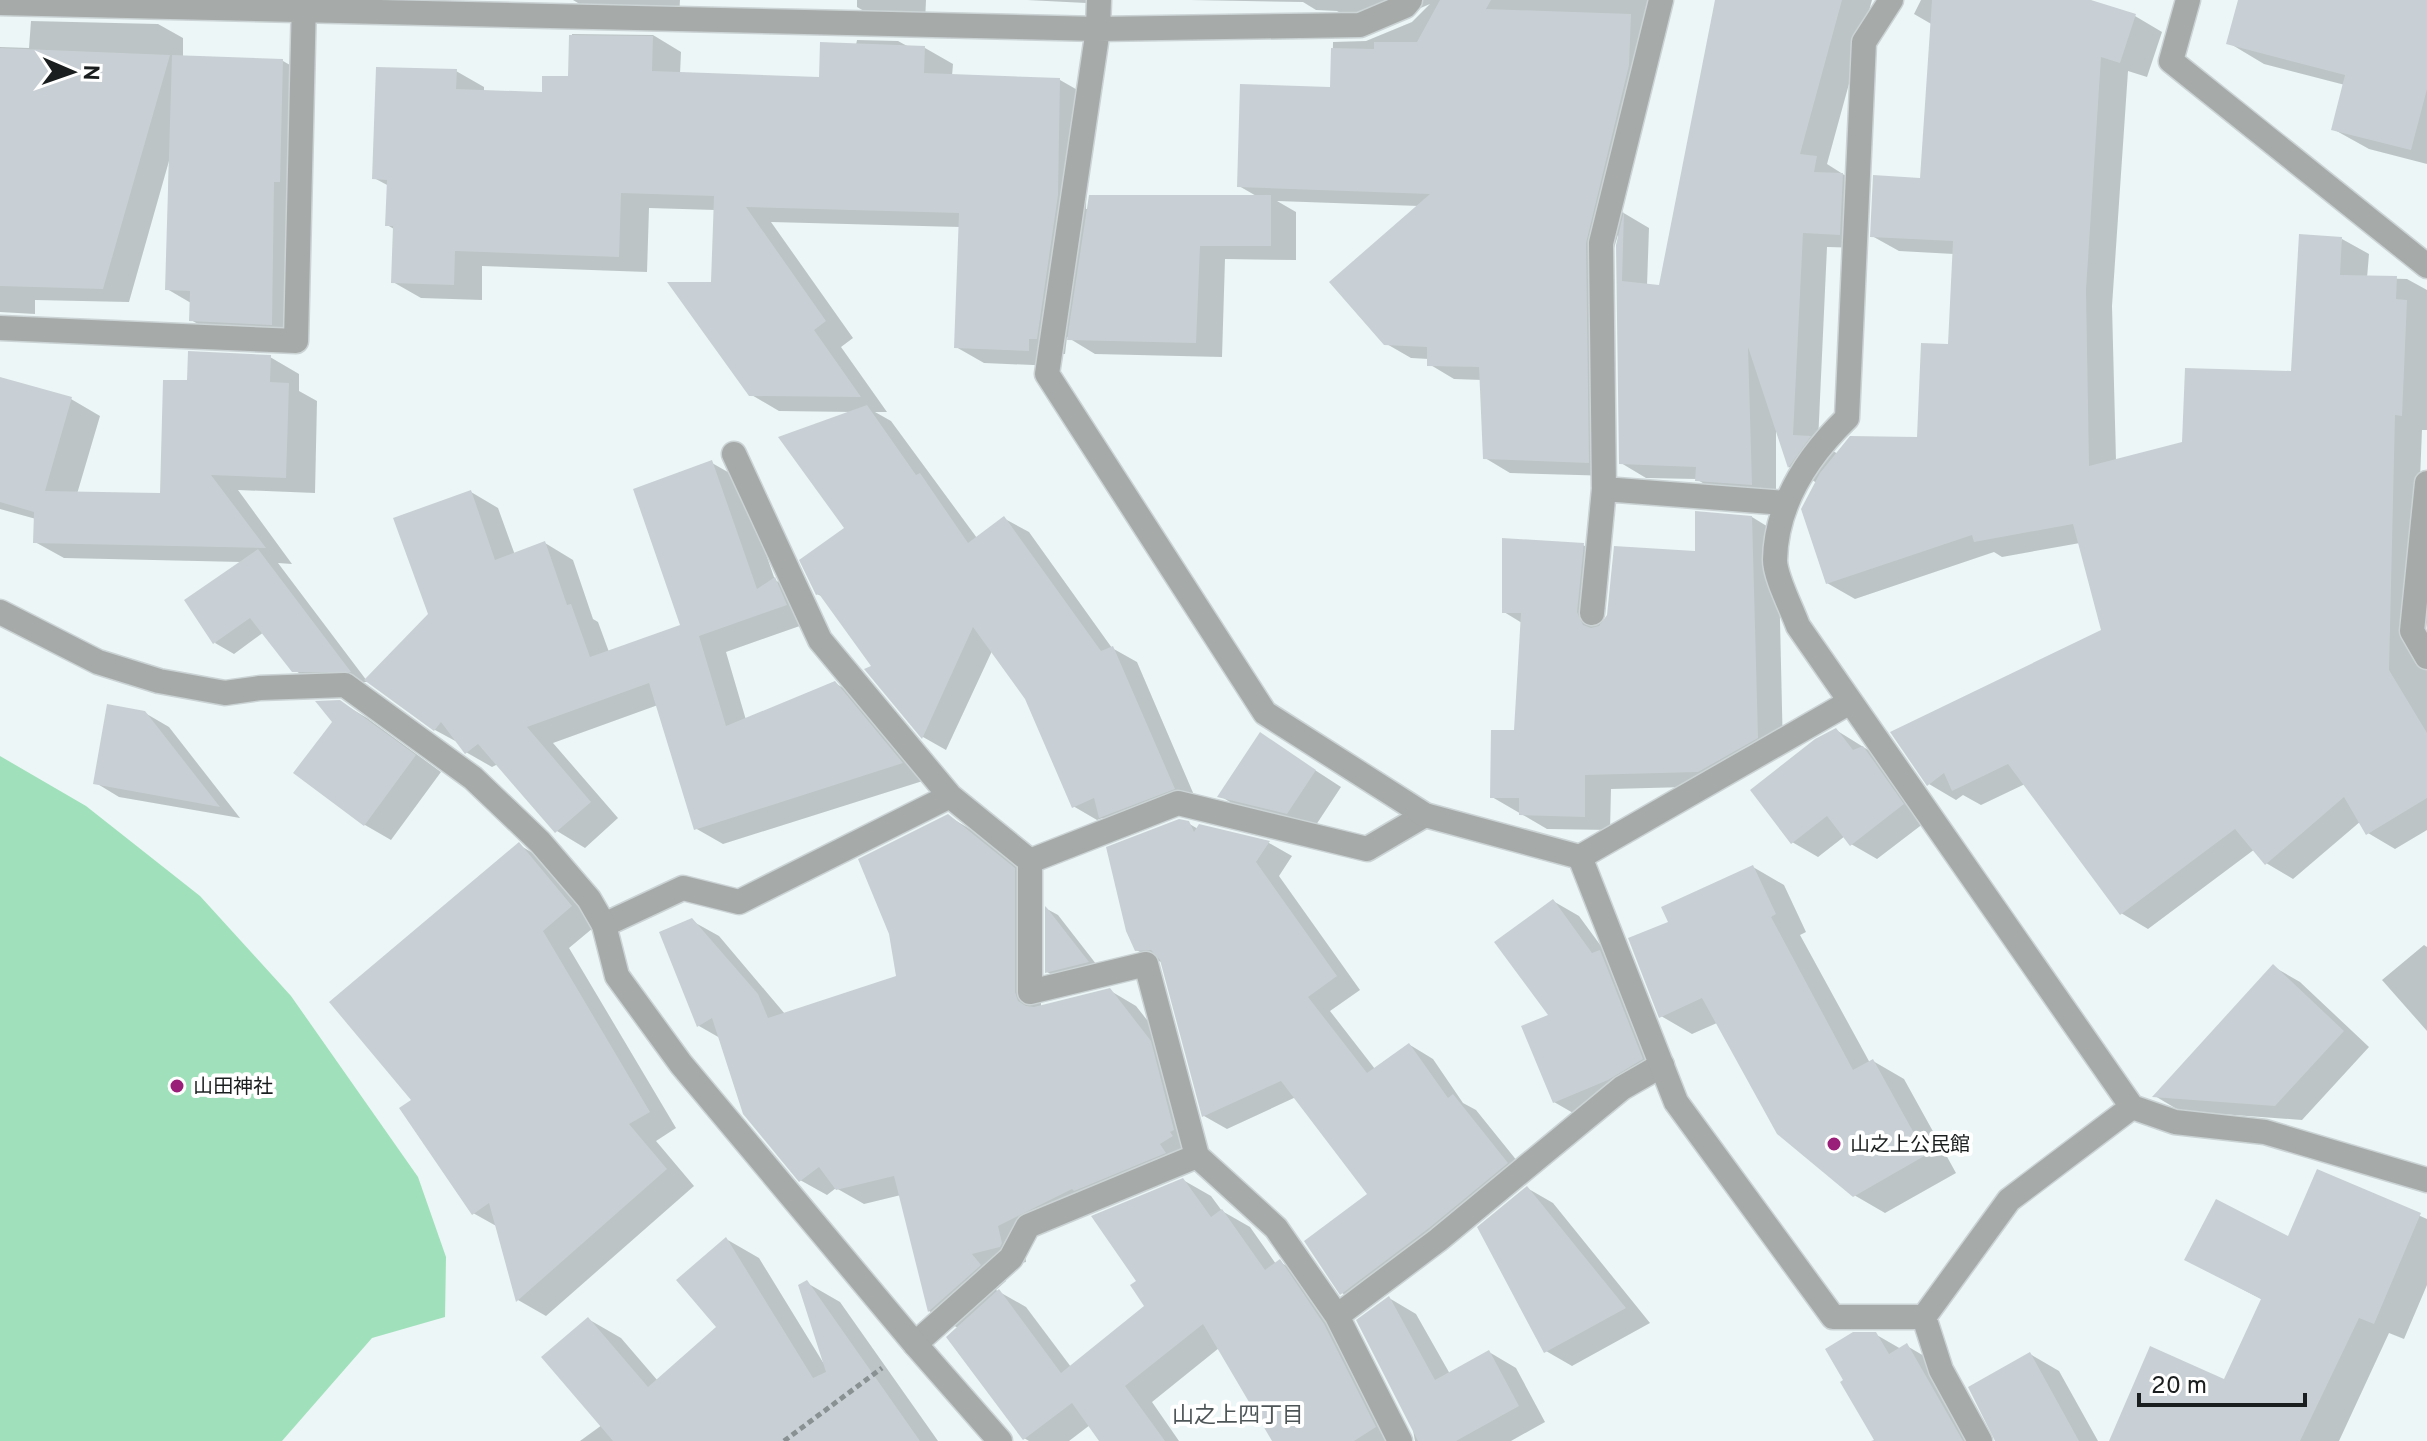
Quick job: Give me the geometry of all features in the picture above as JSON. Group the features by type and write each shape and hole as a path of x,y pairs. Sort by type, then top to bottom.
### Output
{"street":[{"path":"1099,0 1098,29 1047,374 1265,713 1425,815 1580,857 1850,702"},
{"path":"0,3 304,5 1098,29 1360,25 1405,6 1410,0"},
{"path":"1592,613 1604,489 1601,243 1661,0"},
{"path":"1891,0 1864,42 1847,418 1821,443 1785,503 1775,563 1798,626 2132,1107 2175,1122 2265,1132 2427,1180"},
{"path":"2188,0 2171,61 2427,266"},
{"path":"0,328 296,341 304,5"},
{"path":"734,454 820,640 950,796 1030,861"},
{"path":"2427,483 2412,631 2427,657"},
{"path":"1604,489 1785,503"},
{"path":"0,612 98,662 159,681 225,693 260,688 345,685 473,778 540,842 589,899 604,925 617,976 681,1064 1000,1441"},
{"path":"604,925 683,888 739,902 950,796"},
{"path":"1030,861 1178,803 1367,849 1425,815"},
{"path":"1580,857 1676,1102 1833,1317 1924,1317"},
{"path":"1030,861 1030,992 1146,964 1197,1156 1276,1228 1337,1316 1400,1441"},
{"path":"1337,1316 1438,1240 1622,1088 1662,1065"},
{"path":"1924,1317 2009,1200 2132,1107"},
{"path":"915,1344 1011,1258 1028,1226 1197,1156"},
{"path":"1924,1317 1941,1370 1980,1441"}],"path":[{"path":"784,1441 915,1344"}],"green space":[{"name":"山田神社","path":"0,756 86,806 200,896 291,996 418,1177 446,1257 445,1317 372,1338 282,1441 0,1441"}],"building":[{"path":"1440,0 1491,0 1486,9 1631,14 1629,65 1586,243 1589,463 1483,459 1479,367 1427,366 1427,347 1384,345 1329,282 1430,194 1237,187 1240,84 1330,87 1331,48 1374,49 1374,42 1417,42"},
{"path":"1715,0 1842,0 1800,154 1817,156 1814,172 1843,173 1840,235 1803,233 1793,435 1811,436 1788,468 1748,347 1752,485 1695,481 1696,467 1619,464 1616,245 1624,211 1622,281 1659,285"},
{"path":"1932,0 2091,0 2136,14 2120,63 2101,57 2086,290 2089,466 2182,442 2185,368 2291,371 2299,234 2342,237 2340,275 2397,276 2396,299 2407,300 2402,416 2395,415 2389,670 2427,733 2427,798 2366,835 2344,797 2265,865 2235,829 2120,915 2008,764 1952,791 1944,773 1927,786 1890,732 2101,630 2073,524 1974,542 1972,535 1826,584 1801,509 1820,473 1850,436 1917,437 1921,343 1948,344 1953,241 1870,237 1873,175 1920,178"},
{"path":"2238,0 2427,0 2427,89 2411,150 2331,130 2345,75 2226,44"},
{"path":"569,35 653,36 652,71 819,77 820,42 925,46 924,73 1060,78 1058,195 1037,339 1029,339 1029,351 954,348 959,213 746,207 826,321 814,330 861,397 749,396 667,282 711,282 714,196 621,193 619,257 455,251 454,285 391,283 393,226 385,226 387,180 372,179 376,67 457,69 456,89 542,92 542,76 568,76"},
{"path":"0,48 170,55 103,289 0,286"},
{"path":"172,55 283,59 280,182 274,182 272,325 189,321 190,291 165,290"},
{"path":"1089,195 1271,195 1271,246 1200,246 1196,343 1067,340"},
{"path":"188,351 271,355 270,382 289,383 286,478 211,475 266,548 33,543 34,512 0,502 0,377 72,397 45,491 160,493 163,380 187,380"},
{"path":"867,405 916,475 920,473 968,543 1004,516 1101,651 1113,646 1175,789 1099,818 1094,798 1072,808 1025,699 973,627 922,739 864,669 871,666 819,594 816,595 799,560 844,528 778,437"},
{"path":"712,460 757,589 775,577 787,605 699,636 726,726 835,681 903,763 694,830 649,683 527,727 591,802 555,833 478,744 465,754 441,722 434,731 364,680 428,614 393,518 471,490 495,560 545,541 567,605 571,604 590,657 680,625 633,489"},
{"path":"1695,511 1752,516 1758,738 1698,772 1585,775 1585,817 1519,815 1519,798 1490,798 1491,730 1514,730 1521,613 1502,613 1502,538 1584,543 1577,612 1583,625 1591,628 1599,626 1607,615 1614,546 1695,551"},
{"path":"258,549 351,672 292,672 250,618 213,644 184,600"},
{"path":"340,700 416,755 364,826 293,773 332,722 315,701"},
{"path":"107,704 145,711 220,807 93,784"},
{"path":"1836,728 1853,750 1863,746 1904,804 1850,846 1827,816 1791,844 1750,790 1815,739"},
{"path":"1260,732 1316,770 1287,814 1217,797"},
{"path":"948,814 1015,868 1015,992 1018,1001 1034,1007 1110,988 1151,1041 1174,1130 1170,1132 1173,1136 1160,1144 1166,1153 1074,1191 1072,1189 998,1226 1000,1247 972,1254 981,1265 928,1312 894,1176 836,1190 819,1167 799,1182 743,1114 712,1018 697,1027 659,932 692,918 758,994 768,1018 896,976 889,934 858,859"},
{"path":"1179,819 1189,821 1194,832 1199,824 1270,841 1256,862 1337,976 1308,997 1367,1073 1409,1043 1448,1098 1453,1094 1508,1163 1340,1295 1304,1241 1367,1194 1281,1081 1202,1117 1160,960 1151,950 1135,951 1126,931 1106,847"},
{"path":"519,842 572,906 543,931 650,1112 629,1124 667,1169 516,1302 489,1203 472,1215 399,1108 411,1100 329,1002"},
{"path":"1753,865 1776,914 1771,917 1853,1070 1873,1059 1926,1155 1853,1197 1777,1134 1702,998 1659,1018 1628,938 1668,922 1661,907"},
{"path":"1553,899 1592,953 1600,950 1643,1059 1608,1080 1553,1103 1521,1026 1548,1015 1494,942"},
{"path":"1045,906 1047,908 1089,962 1045,973"},
{"path":"2273,964 2344,1031 2275,1106 2152,1097"},
{"path":"2317,1169 2421,1213 2374,1324 2359,1318 2300,1441 2109,1441 2150,1346 2224,1379 2261,1299 2184,1260 2216,1199 2288,1236"},
{"path":"1183,1178 1211,1217 1222,1209 1265,1270 1280,1259 1324,1324 1376,1427 1354,1441 1272,1441 1203,1324 1125,1386 1165,1441 1099,1441 1072,1403 1023,1440 946,1337 999,1289 1061,1373 1144,1306 1130,1285 1136,1281 1091,1216"},
{"path":"1527,1186 1626,1308 1544,1353 1477,1227"},
{"path":"726,1237 813,1378 826,1372 798,1285 807,1280 920,1441 613,1441 541,1357 588,1317 648,1387 716,1327 676,1280"},
{"path":"1389,1296 1435,1380 1489,1350 1519,1406 1456,1441 1418,1441 1356,1320"},
{"path":"1853,1332 1876,1332 1889,1354 1907,1343 1963,1441 1871,1441 1874,1440 1840,1382 1843,1380 1825,1349"},
{"path":"2030,1352 2079,1441 1995,1441 1968,1387"}],"place":[{"name":"山田神社","path":"177,1086"},
{"name":"山之上公民館","path":"1834,1144"}],"district":[{"name":"山之上四丁目","path":"1238,1414"}]}
